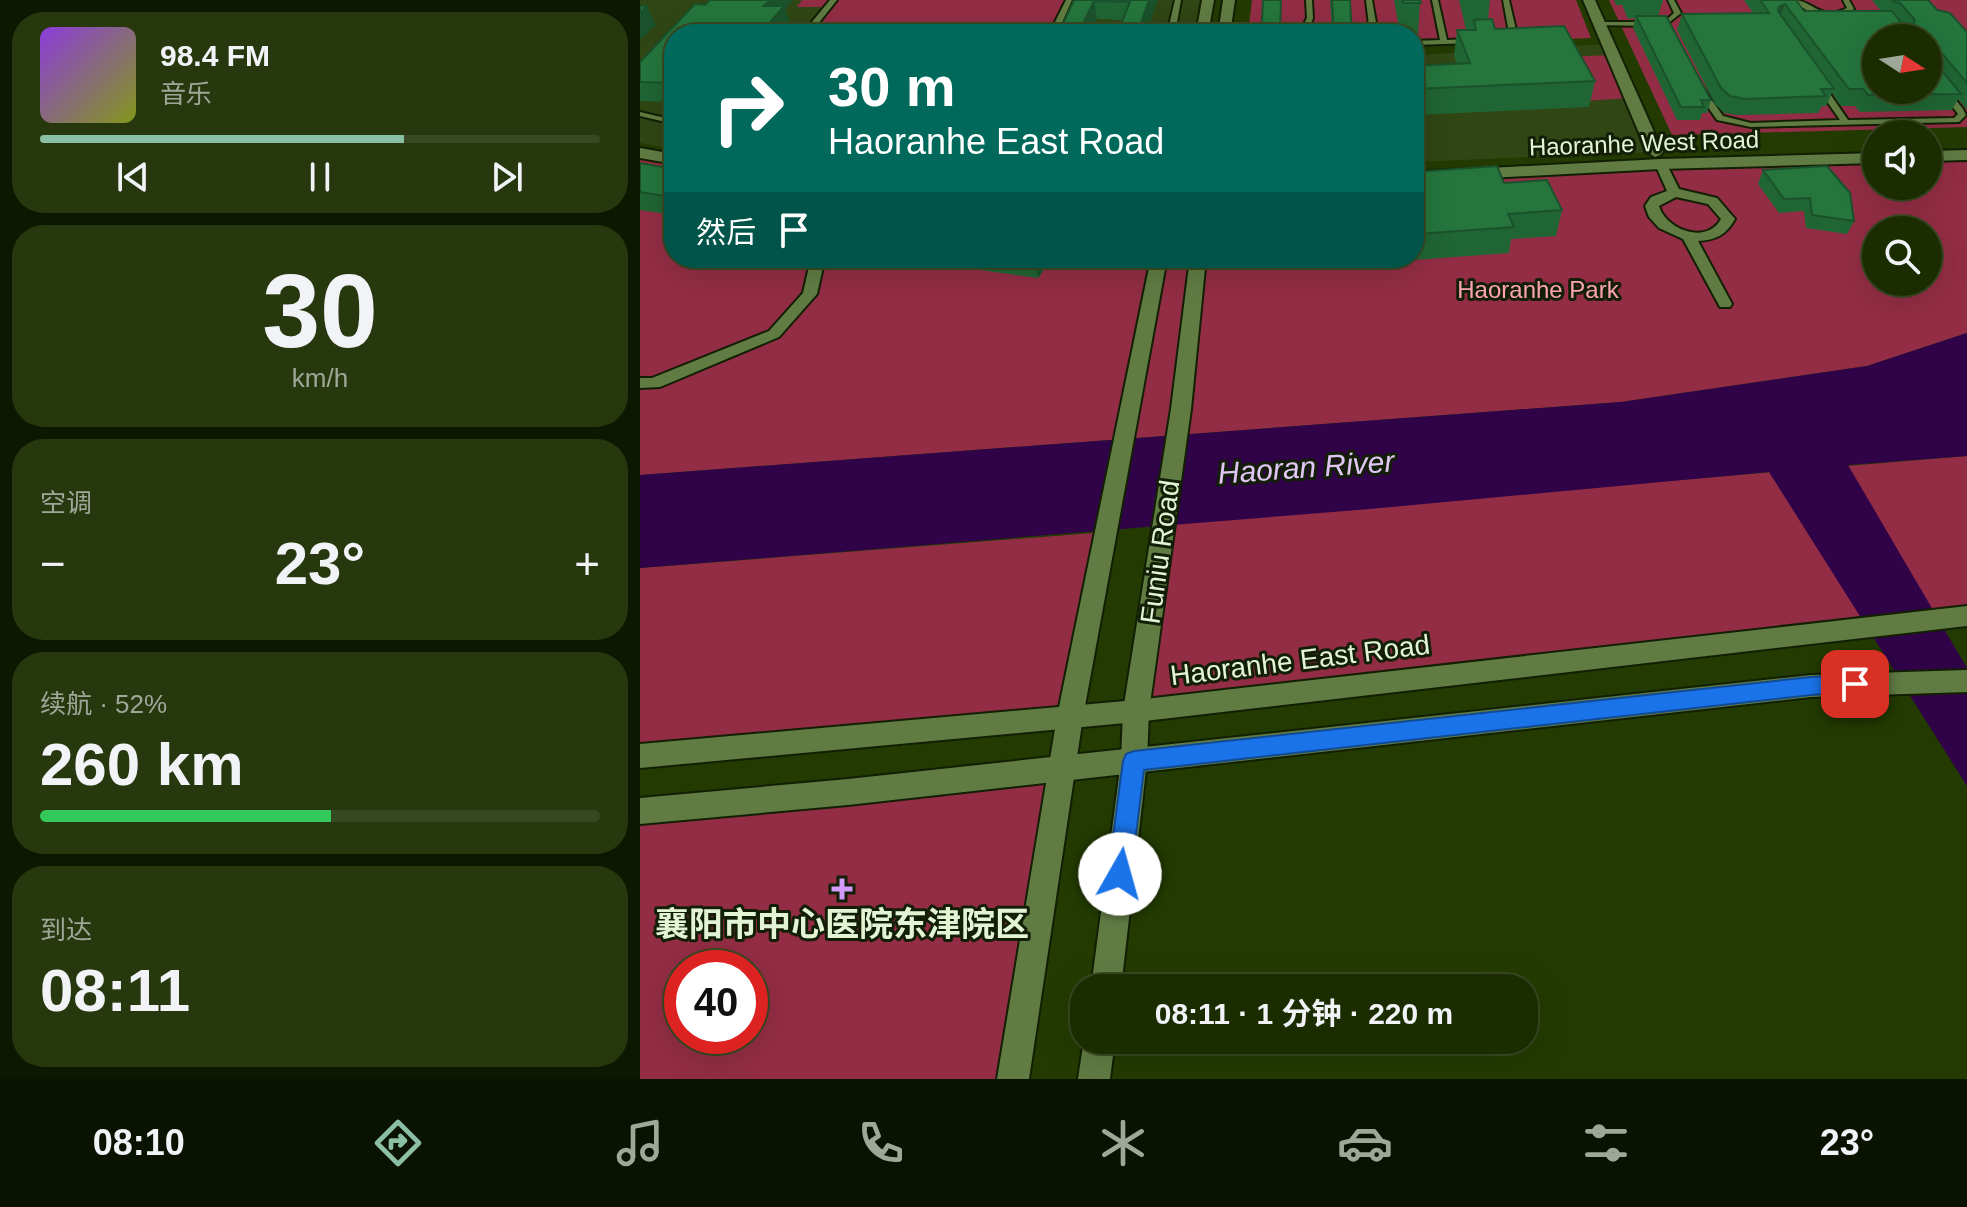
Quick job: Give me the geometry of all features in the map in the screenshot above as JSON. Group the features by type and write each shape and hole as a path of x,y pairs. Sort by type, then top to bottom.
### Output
{"street":[{"path":"1204,24 1208,0"},
{"path":"1225,24 1229,0"},
{"path":"1589,0 1674,193"},
{"path":"640,143 664,147"},
{"path":"1942,144 1967,143"},
{"name":"Haoranhe West Road","path":"1424,176 1862,146"},
{"path":"640,153 664,157"},
{"path":"1942,156 1967,155"},
{"name":"Haoranhe West Road","path":"1424,162 1862,158"},
{"path":"1674,193 1709,199 1726,211 1728,219 1721,231 1701,236 1688,235 1664,227 1652,213 1656,200 1674,193"},
{"path":"1688,235 1725,304"},
{"path":"640,383 654,383 774,334 810,294 816,268"},
{"path":"1013,1079 1070,717 1157,268"},
{"name":"Funiu Road","path":"1108,974 1134,761 1136,711 1180,417 1197,268"},
{"name":"Haoranhe East Road","path":"640,756 1136,711 1967,616"},
{"path":"640,811 1134,761 1811,686 1967,681"},
{"path":"1094,1079 1097,1054"}],"lane":[{"path":"814,24 834,0"},
{"path":"1058,24 1069,0"},
{"path":"1173,24 1178,0"},
{"path":"1307,24 1309,0"},
{"path":"1369,0 1373,24"},
{"path":"1435,0 1444,42"},
{"path":"1490,40 1506,39 1513,34 1506,0"},
{"path":"1599,24 1666,23 1678,13 1671,0"},
{"path":"1796,0 1807,9 1835,15 1851,9 1846,0"},
{"path":"1666,23 1673,37"},
{"path":"1424,43 1475,40"},
{"path":"1812,74 1846,123"},
{"path":"1695,79 1710,107 1720,118 1735,123 1956,120 1962,115 1942,88"},
{"path":"640,114 664,120"}],"shaded area":[{"path":"640,0 1208,0 1204,24 664,24 664,147 640,143"},
{"path":"1608,44 1655,152 1424,162 1424,54"}],"green space":[{"path":"802,0 1069,0 1058,24 813,24 826,7 797,7"},
{"path":"1252,0 1576,0 1591,38 1424,46 1424,24 1249,24"},
{"path":"1609,0 1967,0 1967,127 1942,128 1942,120 1862,120 1862,130 1672,135"},
{"path":"1613,55 1631,98 1585,101 1561,57"},
{"name":"Haoranhe Park","path":"640,153 664,157 664,268 1424,268 1424,177 1862,159 1862,200 1942,200 1942,156 1967,155 1967,333 1867,366 1621,402 640,475"},
{"path":"1967,456 1967,616 1136,711 1164,523"},
{"path":"1106,532 1070,717 640,756 640,568"},
{"name":"襄阳市中心医院东津院区","path":"1063,768 1013,1079 640,1079 640,811"}],"water":[{"name":"Haoran River","path":"1967,333 1967,456 1848,465 1967,668 1967,786 1769,472 1370,509 640,568 640,475 1621,402 1867,366"}],"building":[{"path":"710,0 770,0 764,6 784,6 769,24 676,24 695,4 705,5"},
{"path":"1074,0 1149,0 1141,24 1121,24 1130,2 1094,1 1083,24 1063,24"},
{"path":"1263,0 1281,0 1280,24 1263,24"},
{"path":"1332,0 1350,0 1351,24 1333,24"},
{"path":"1402,0 1420,0 1421,3 1403,3"},
{"path":"1760,0 1796,0 1804,11 1892,11 1902,24 1862,24 1862,89 1849,89 1785,4 1778,11 1834,89 1821,89 1826,96 1744,99 1730,96 1721,88 1682,14 1769,13"},
{"path":"1892,0 1928,0 1937,10 1950,13 1967,32 1967,83 1942,54 1942,24 1913,24 1915,20 1900,3"},
{"path":"1636,16 1666,16 1711,100 1701,100 1704,107 1681,107"},
{"path":"1492,19 1495,29 1564,26 1595,81 1424,89 1424,65 1470,63 1457,30 1476,30 1474,20"},
{"path":"664,37 664,83 640,82 640,62"},
{"path":"1942,71 1961,94 1942,94"},
{"path":"640,163 664,166 664,196 640,192"},
{"path":"1497,166 1504,183 1547,180 1562,210 1508,214 1514,227 1424,233 1424,171"},
{"path":"1827,166 1850,193 1854,221 1812,215 1810,198 1784,199 1763,170"}],"place":[{"name":"襄阳市中心医院东津院区","path":"842,889"}],"route":[{"path":"1120,874 1134,761 1811,686 1855,684"}]}
